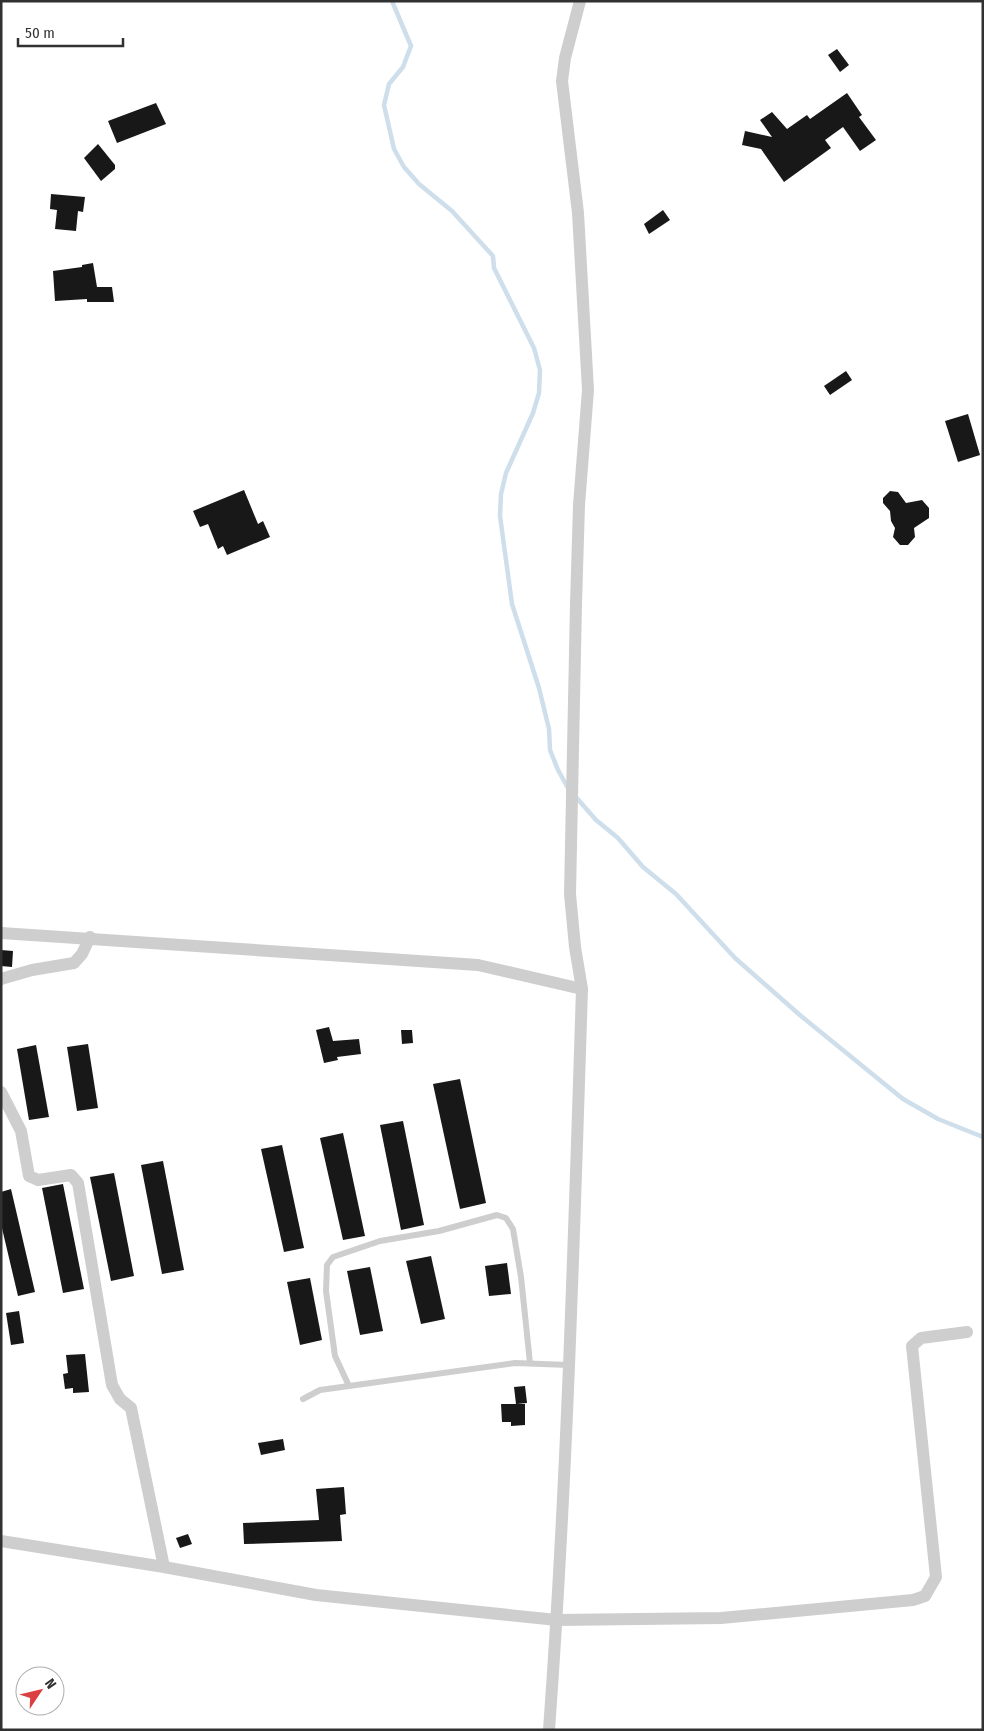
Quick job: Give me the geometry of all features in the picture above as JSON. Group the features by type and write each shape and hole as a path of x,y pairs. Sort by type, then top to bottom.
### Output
{"street":[{"path":"549,1730 557,1620 569,1365 582,989 574,946 570,894 576,604 580,504 588,390 578,213 562,81 565,58 580,1"},
{"path":"1,932 478,965 582,989"},
{"path":"1,979 32,970 74,963 82,954 90,937"},
{"path":"1,1092 21,1131 29,1176 38,1180 71,1175 78,1183 112,1385 120,1399 131,1408 164,1567"},
{"path":"1,1542 164,1567 316,1595 557,1620 721,1618 888,1604 925,1596 936,1577 912,1346 921,1338 967,1332"}],"lane":[{"path":"349,1386 335,1356 326,1291 327,1265 333,1257 380,1241 439,1231 497,1215 506,1218 513,1229 521,1277 530,1363"},
{"path":"303,1399 320,1390 349,1386 530,1363 569,1365"}],"building":[{"path":"837,49 849,65 840,72 828,55"},
{"path":"847,93 862,115 859,117 876,140 860,151 843,127 825,140 831,148 784,182 761,149 742,145 745,131 772,137 760,120 772,112 787,129 807,115 810,119"},
{"path":"156,103 166,124 117,143 108,121"},
{"path":"98,144 115,165 115,169 101,181 84,158"},
{"path":"51,194 85,197 83,212 78,211 76,231 55,229 57,210 50,209"},
{"path":"663,210 670,220 649,234 644,224"},
{"path":"93,263 97,287 112,287 114,302 87,302 87,299 55,301 53,271 82,267 82,265"},
{"path":"846,371 852,380 830,395 824,386"},
{"path":"968,414 980,455 958,462 945,421"},
{"path":"244,490 258,524 263,521 270,537 227,555 223,546 218,549 208,524 200,527 193,511"},
{"path":"890,491 898,492 906,503 922,500 929,508 929,518 914,528 915,537 908,545 900,545 893,537 895,528 891,521 890,511 883,503 883,498"},
{"path":"1,950 13,951 12,967 1,966"},
{"path":"329,1027 333,1041 359,1039 361,1054 337,1057 338,1060 324,1063 316,1030"},
{"path":"401,1030 412,1030 413,1043 402,1044"},
{"path":"88,1044 98,1108 77,1111 67,1047"},
{"path":"36,1045 49,1117 29,1120 17,1049"},
{"path":"460,1079 486,1203 460,1209 433,1084"},
{"path":"403,1121 424,1225 401,1230 380,1125"},
{"path":"343,1133 365,1236 343,1240 320,1138"},
{"path":"282,1145 304,1248 284,1252 261,1149"},
{"path":"163,1161 184,1270 162,1274 141,1165"},
{"path":"114,1173 134,1276 111,1281 90,1177"},
{"path":"63,1184 84,1289 63,1293 42,1188"},
{"path":"11,1189 35,1292 18,1296 1,1224 1,1192"},
{"path":"431,1256 445,1319 421,1324 406,1261"},
{"path":"507,1263 511,1294 489,1296 485,1266"},
{"path":"370,1267 383,1331 360,1335 347,1271"},
{"path":"310,1278 322,1340 300,1345 287,1282"},
{"path":"19,1311 24,1343 11,1345 6,1313"},
{"path":"85,1354 89,1392 73,1393 73,1388 65,1389 63,1374 68,1373 66,1355"},
{"path":"525,1386 527,1403 517,1404 525,1404 525,1425 511,1426 511,1422 502,1422 501,1404 516,1404 514,1387"},
{"path":"283,1439 285,1450 261,1455 258,1443"},
{"path":"344,1487 346,1514 340,1515 342,1541 244,1544 243,1523 319,1520 316,1489"},
{"path":"188,1534 192,1544 180,1548 176,1538"}],"waterway":[{"path":"392,1 411,46 403,67 389,84 384,105 394,149 404,167 419,184 452,211 493,256 494,268 534,348 540,370 539,393 533,413 506,473 501,494 500,516 512,604 539,688 549,729 550,750 568,788"},
{"path":"575,796 596,820 618,838 643,867 676,894 735,958 801,1016 903,1099 938,1119 983,1137"}]}
